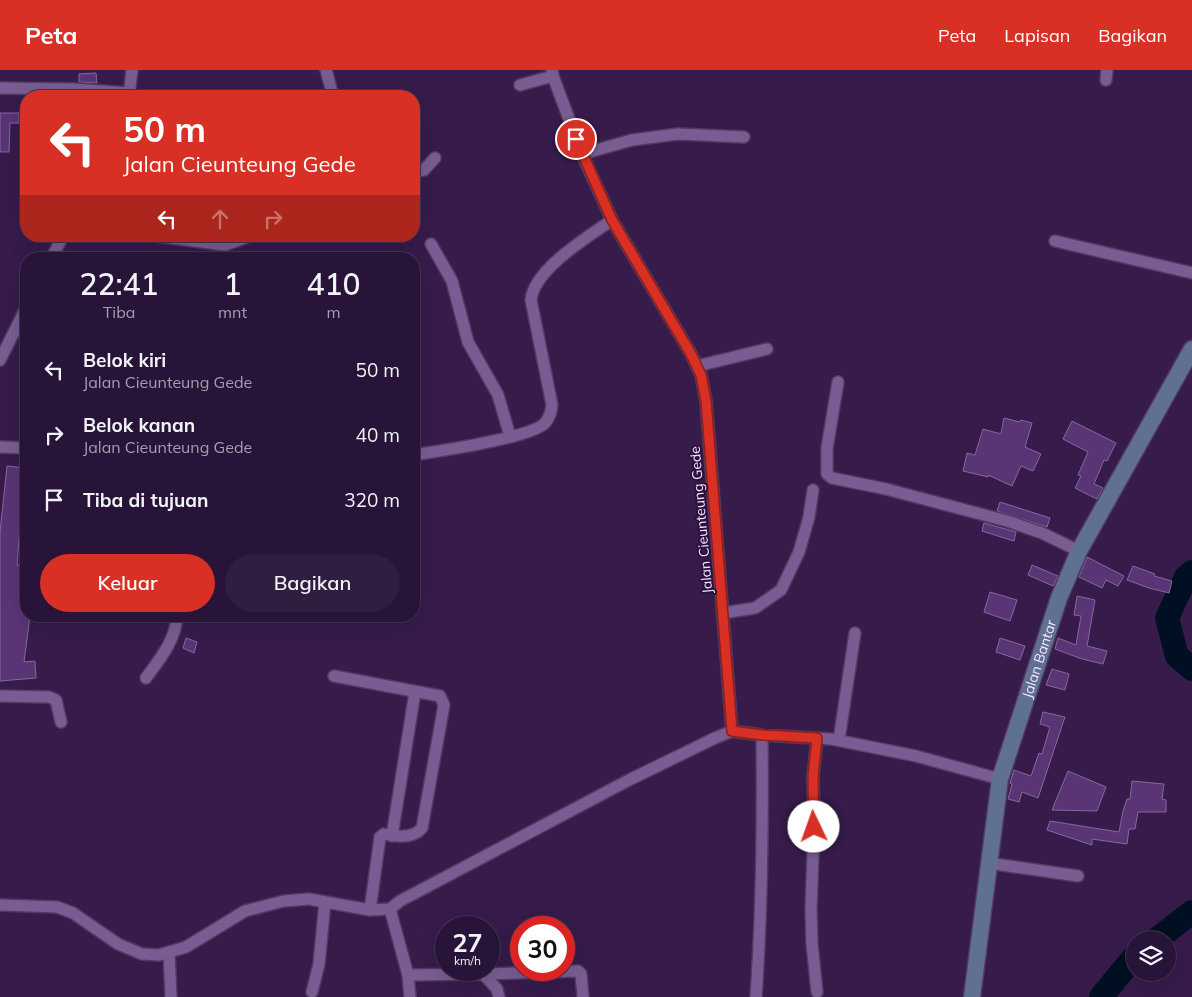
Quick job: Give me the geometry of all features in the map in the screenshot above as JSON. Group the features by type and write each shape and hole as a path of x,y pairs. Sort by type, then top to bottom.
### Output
{"street":[{"path":"130,90 132,70"},
{"path":"326,70 331,90"},
{"path":"520,85 552,73"},
{"name":"Jalan Cieunteung Gede","path":"552,73 582,154 612,220 691,354 701,375 706,401 732,731"},
{"path":"0,88 83,90"},
{"path":"582,154 632,140 678,134 744,137"},
{"path":"420,171 424,170 435,158"},
{"path":"420,454 510,436 538,428 545,423 550,415 552,405 531,300 532,293 555,262 612,220"},
{"path":"1055,241 1192,274"},
{"path":"202,242 225,245 233,242"},
{"path":"431,244 452,282 468,342 498,395 510,436"},
{"path":"0,360 20,320"},
{"path":"696,366 767,349"},
{"name":"Jalan Bantar","path":"972,997 1000,779 1059,598 1080,551 1192,349"},
{"path":"838,382 828,448 827,474 832,478 886,489 1008,521 1042,533 1080,551"},
{"path":"0,447 20,448"},
{"path":"723,613 755,608 781,590 799,552 809,517 813,490"},
{"path":"146,678 167,648 176,622"},
{"path":"840,740 855,633"},
{"path":"334,676 440,696 444,705 422,828 418,833 412,835 392,836 384,834 380,836 370,910"},
{"path":"392,836 415,692"},
{"path":"0,696 49,697 56,700 61,722"},
{"path":"0,905 57,907 73,913 118,944 142,954 159,955 186,947 245,911 284,901 309,899 370,910 390,909 400,901 629,780 732,731 840,740 916,756 1000,779"},
{"path":"756,997 761,925 762,735"},
{"path":"817,738 813,777 814,827 811,909 812,944 817,992"},
{"path":"988,863 1078,876"},
{"path":"312,992 319,964 326,902"},
{"path":"390,909 408,975 410,997"},
{"path":"169,952 171,997"},
{"path":"500,974 578,972 582,978 583,997"},
{"path":"408,975 435,975"},
{"path":"489,981 497,989 499,997"}],"building":[{"path":"96,73 97,83 79,82 79,74"},
{"path":"0,113 19,113 19,123 10,123 9,152 0,152"},
{"path":"1004,418 1032,423 1025,447 1041,454 1033,471 1021,466 1012,486 988,475 988,477 963,471 967,453 975,455 983,429 1001,434"},
{"path":"1072,421 1116,443 1107,461 1104,460 1094,484 1103,488 1097,499 1075,488 1081,476 1078,475 1088,452 1063,439"},
{"path":"7,466 20,467 20,526 17,565 20,565 20,622 29,622 24,662 35,661 36,678 0,681 0,532"},
{"path":"1000,502 1050,518 1047,527 997,511"},
{"path":"984,523 1016,532 1014,541 982,531"},
{"path":"1087,557 1124,576 1118,586 1106,580 1102,588 1079,577"},
{"path":"1032,565 1058,576 1053,586 1028,575"},
{"path":"1133,566 1155,574 1154,576 1172,581 1169,593 1127,580"},
{"path":"990,592 1017,600 1010,621 984,612"},
{"path":"1077,596 1095,600 1087,646 1107,651 1103,664 1055,649 1058,638 1076,645 1081,616 1074,615"},
{"path":"186,638 197,642 194,653 183,648"},
{"path":"1000,638 1025,646 1020,660 996,652"},
{"path":"1052,669 1069,674 1065,690 1046,685"},
{"path":"1043,712 1065,717 1038,798 1022,792 1019,802 1008,799 1014,770 1031,776 1039,753 1042,754 1050,727 1040,724"},
{"path":"1068,771 1106,787 1097,811 1052,810"},
{"path":"1132,781 1164,784 1162,799 1166,800 1166,812 1138,812 1135,829 1129,829 1127,844 1092,839 1092,845 1047,830 1050,821 1119,832 1127,799 1130,799"}],"waterway":[{"path":"1192,572 1186,577 1167,618 1177,656 1192,669"},
{"path":"1168,931 1192,912"},
{"path":"1101,997 1126,967"}],"route":[{"path":"576,139 612,220 691,354 701,375 706,401 712,464 732,731 762,735 817,738 812,803 814,827"}]}
